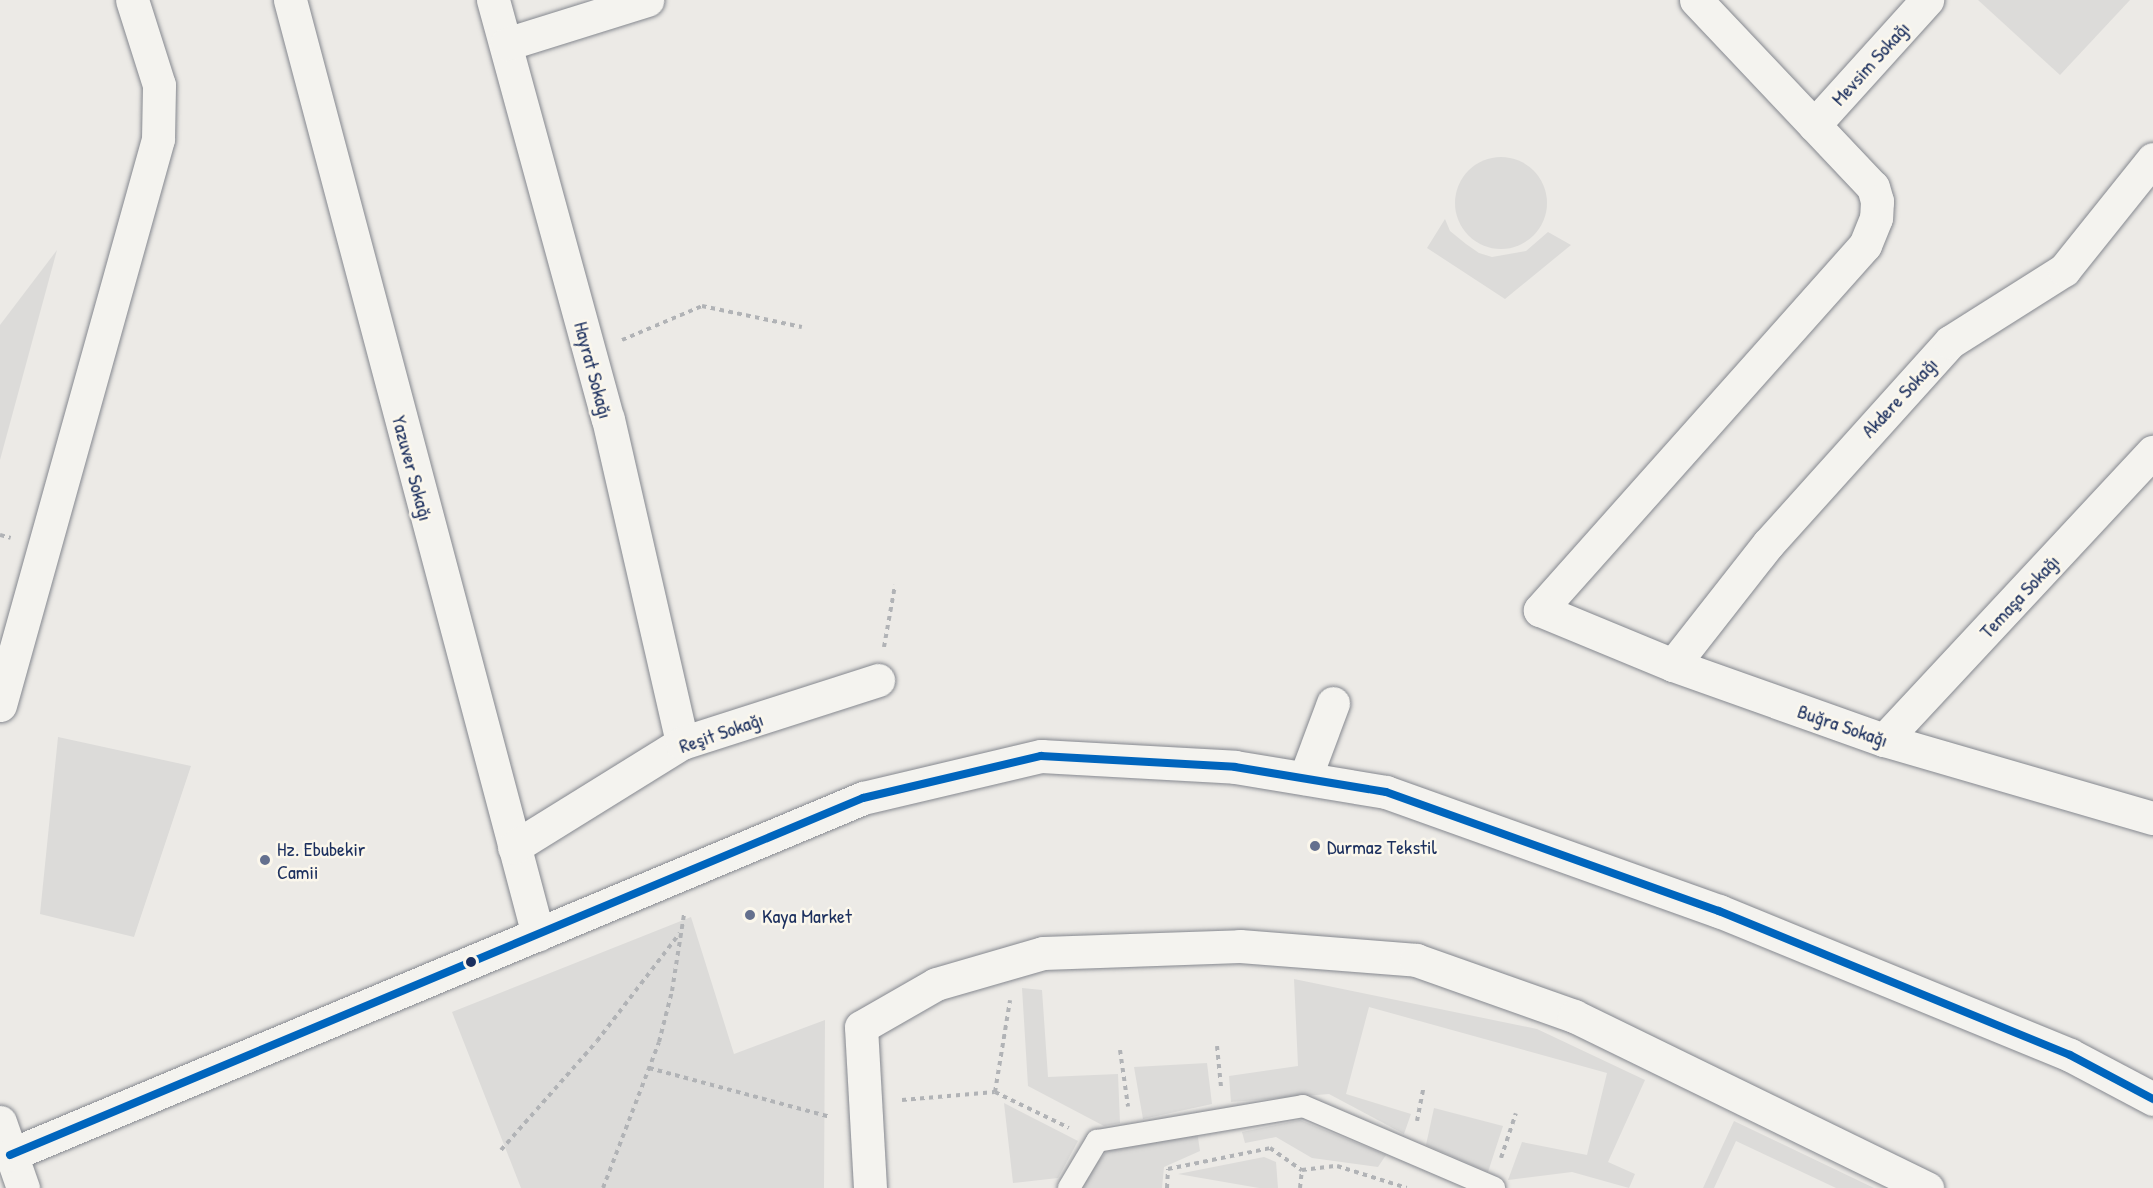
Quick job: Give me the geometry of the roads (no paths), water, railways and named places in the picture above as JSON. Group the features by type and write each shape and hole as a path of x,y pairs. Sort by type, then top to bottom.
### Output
{"street":[{"path":"0,705 158,139 159,85 132,0"},
{"name":"Yazuver Sokağı","path":"290,0 538,935"},
{"name":"Hayrat Sokağı","path":"493,0 608,419 682,743"},
{"path":"506,44 647,0"},
{"path":"1696,0 1814,125"},
{"name":"Mevsim Sokağı","path":"1814,125 1927,0"},
{"name":"Buğra Sokağı","path":"1814,125 1873,187 1876,218 1865,245 1540,610 1673,665 1884,740 2150,813"},
{"name":"Akdere Sokağı","path":"1673,665 1768,544 1950,342 2064,270 2153,159"},
{"name":"Temaşa Sokağı","path":"1884,740 2153,452"},
{"name":"Reşit Sokağı","path":"514,847 682,743 878,680"},
{"path":"1305,778 1333,702"},
{"path":"10,1155 863,798 1041,756 1235,767 1386,792 1719,911 2070,1055 2153,1099"},
{"path":"870,1188 861,1027 936,984 1043,953 1240,946 1416,960 1574,1016 1926,1188"},
{"path":"0,1122 23,1188"}],"lane":[{"path":"1069,1188 1097,1141 1303,1106 1493,1188"}],"place":[{"name":"Durmaz Tekstil","path":"1315,846"},
{"name":"Hz. Ebubekir Camii","path":"265,860"},
{"name":"Kaya Market","path":"750,915"}]}
